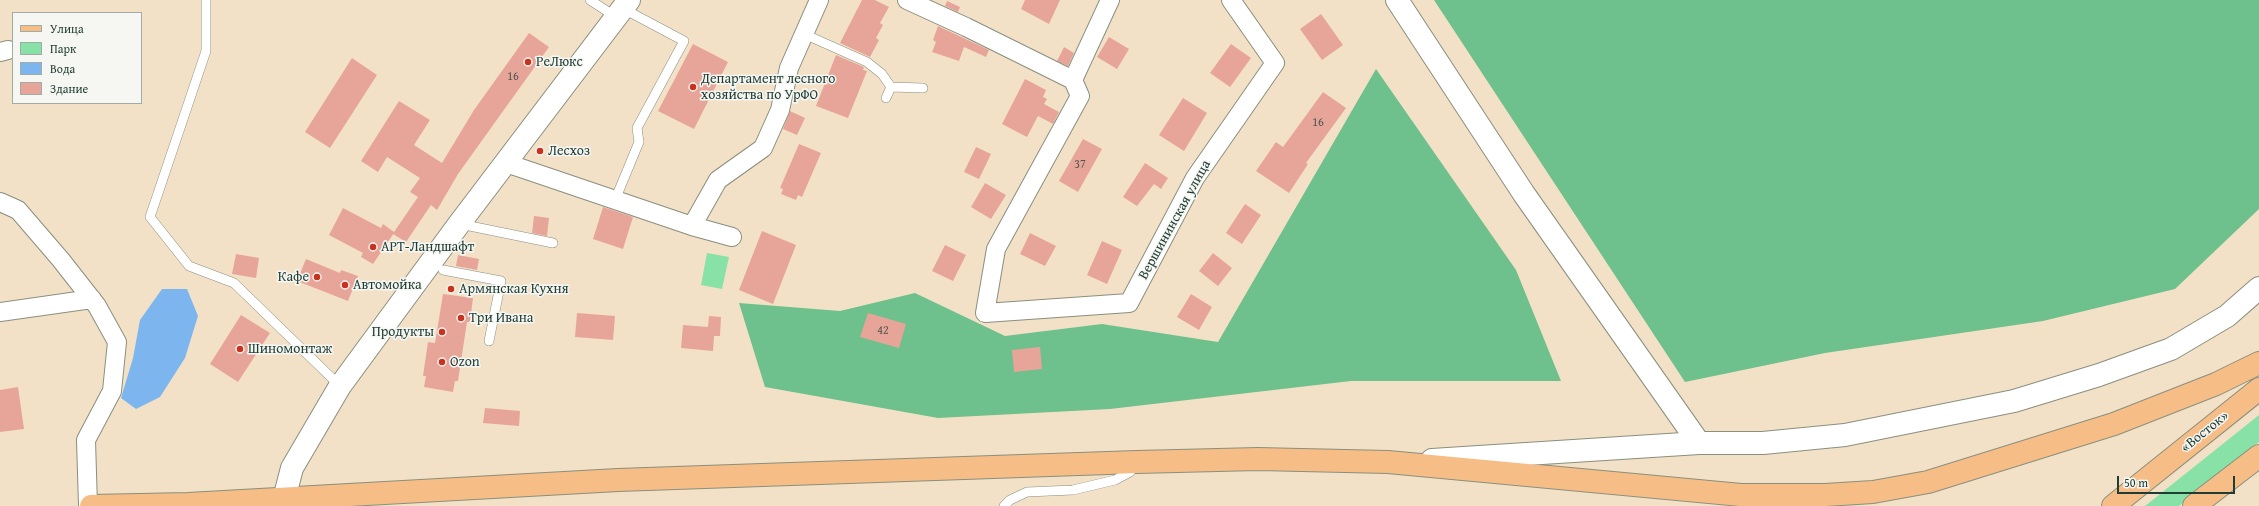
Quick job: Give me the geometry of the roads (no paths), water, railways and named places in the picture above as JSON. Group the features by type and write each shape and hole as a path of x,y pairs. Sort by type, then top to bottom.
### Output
{"main road":[{"path":"89,506 284,502 618,480 1138,462 1258,460 1388,462 1741,495 1873,492 1928,482 2114,424 2216,384 2259,363"},
{"name":"«Восток»","path":"2113,506 2259,388"},
{"path":"2194,506 2259,456"}],"street":[{"path":"692,226 718,180 763,148 780,110 789,68 820,0"},
{"path":"907,0 966,27 1073,80 1110,0"},
{"name":"Вершининская улица","path":"1073,80 1080,96 996,249 985,313 1129,303 1194,178 1275,63 1230,0"},
{"path":"1398,0 1524,194 1699,443"},
{"path":"284,502 292,468 340,386 459,224 622,8"},
{"path":"506,163 692,226 732,237"},
{"path":"0,202 18,210 92,299 117,342 112,391 86,440 89,506"},
{"path":"1388,462 1699,443 1763,443 1845,435 2014,401 2099,375 2171,349 2227,316 2259,288"},
{"path":"0,312 92,299"}],"lane":[{"path":"206,0 206,51 150,217 189,266 234,283 340,386"},
{"path":"590,0 622,8 684,41 636,128 639,142 615,200"},
{"path":"804,34 867,62 882,74 891,87"},
{"path":"891,87 923,88"},
{"path":"886,98 891,87"},
{"path":"459,224 553,243"},
{"path":"443,270 501,281 490,340"},
{"path":"1004,506 1010,500 1027,492 1073,490 1115,480 1130,472 1138,462"}],"water":[{"path":"162,289 187,289 198,316 185,358 160,397 136,409 121,398 133,358 140,320"}],"place":[{"name":"РеЛюкс","path":"528,62"},
{"name":"Департамент лесного хозяйства по УрФО","path":"693,87"},
{"name":"Лесхоз","path":"540,151"},
{"name":"АРТ-Ландшафт","path":"373,247"},
{"name":"Кафе","path":"317,277"},
{"name":"Автомойка","path":"345,285"},
{"name":"Армянская Кухня","path":"451,289"},
{"name":"Три Ивана","path":"461,318"},
{"name":"Продукты","path":"442,332"},
{"name":"Шиномонтаж","path":"240,349"},
{"name":"Ozon","path":"442,362"}]}
